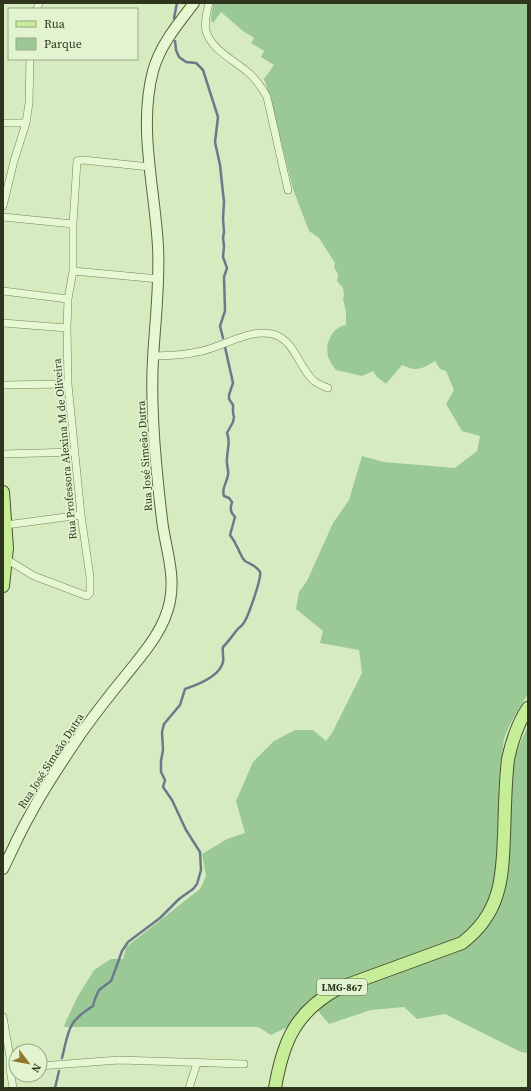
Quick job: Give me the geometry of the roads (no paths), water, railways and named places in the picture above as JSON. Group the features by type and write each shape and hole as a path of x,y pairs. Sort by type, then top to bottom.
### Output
{"main road":[{"name":"Rua José Simeão Dutra","path":"3,869 30,814 50,780 83,731 146,651 166,616 172,586 172,572 163,527 152,406 153,356 159,279 158,247 150,167 148,105 153,70 158,56 169,37 194,3"},
{"path":"3,492 6,526 6,559 3,586"},
{"name":"LMG-867","path":"275,1088 279,1062 286,1044 307,1010 325,995 339,988 462,943 483,923 491,910 497,894 502,871 508,759 518,725 528,708"}],"street":[{"path":"209,3 206,30 211,40 217,48 250,74 262,88 267,97 288,190"},
{"path":"3,206 14,161 26,123 29,103 30,60"},
{"path":"3,123 26,123"},
{"name":"Rua Professora Alexina M de Oliveira","path":"6,559 34,576 87,596 90,593 90,577 81,515 68,384 68,299 73,271 73,224 77,161 150,167"},
{"path":"3,217 73,224"},
{"path":"73,271 159,279"},
{"path":"3,291 68,299"},
{"path":"3,323 67,328"},
{"path":"153,356 190,354 218,347 251,334 270,332 286,341 293,348 309,376 315,382 328,388"},
{"path":"3,385 68,384"},
{"path":"3,454 75,452"},
{"path":"6,526 81,515"},
{"path":"3,1017 8,1046"},
{"path":"48,1065 119,1060 244,1064"},
{"path":"189,1088 197,1063"}],"waterway":[{"path":"174,18 177,3"},
{"path":"175,41 176,50 179,57 186,62 196,63 203,70 218,117 215,142 220,165 224,202 223,257 227,268 224,277 225,311 220,326 223,338"},
{"path":"62,1058 70,1028 78,1017 93,1006 99,990 111,981 122,951 128,942 160,918 179,899 193,889 197,884 201,870 200,852 186,830 172,800 163,787 165,780 161,772 163,750 162,732 164,724 180,705 185,689 213,676 221,667 223,660 223,647 245,620 254,598 260,575 257,568 243,559 230,535 235,517 231,510 232,502 229,498 224,496 223,493 228,473 227,461 229,439 227,433 234,417 233,405 229,399 233,383 225,347"},
{"path":"55,1088 59,1071"}]}
